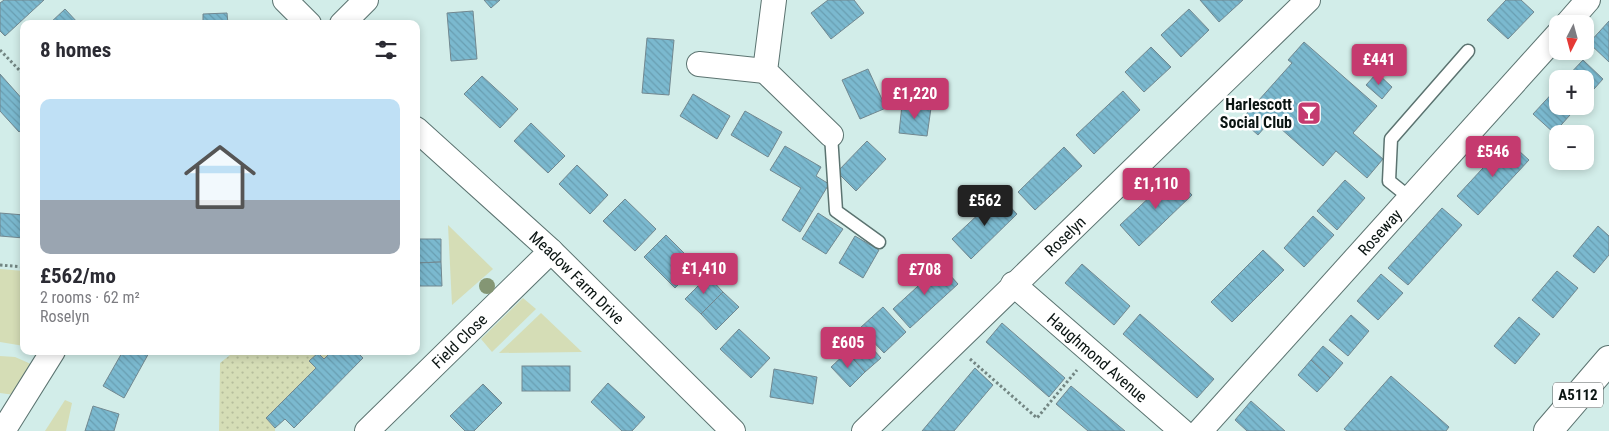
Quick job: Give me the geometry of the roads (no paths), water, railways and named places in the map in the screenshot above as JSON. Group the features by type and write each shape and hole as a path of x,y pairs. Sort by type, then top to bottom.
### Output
{"main road":[{"name":"A5112","path":"1548,431 1609,360"}],"street":[{"path":"284,0 305,20"},
{"path":"346,20 366,0"},
{"path":"765,71 774,0"},
{"name":"Roselyn","path":"864,431 1013,284 1308,0"},
{"path":"1575,15 1588,0"},
{"name":"Roseway","path":"1200,431 1549,44"},
{"path":"699,64 765,71 831,136"},
{"name":"Meadow Farm Drive","path":"420,133 550,250 733,431"},
{"name":"Field Close","path":"367,431 550,250"},
{"name":"Haughmond Avenue","path":"1013,284 1182,431"},
{"path":"3,431 50,355"}],"lane":[{"path":"1410,198 1389,181 1391,139 1468,51"},
{"path":"831,136 836,210 879,242"}],"place":[{"name":"Harlescott Social Club","path":"1309,113"}]}
